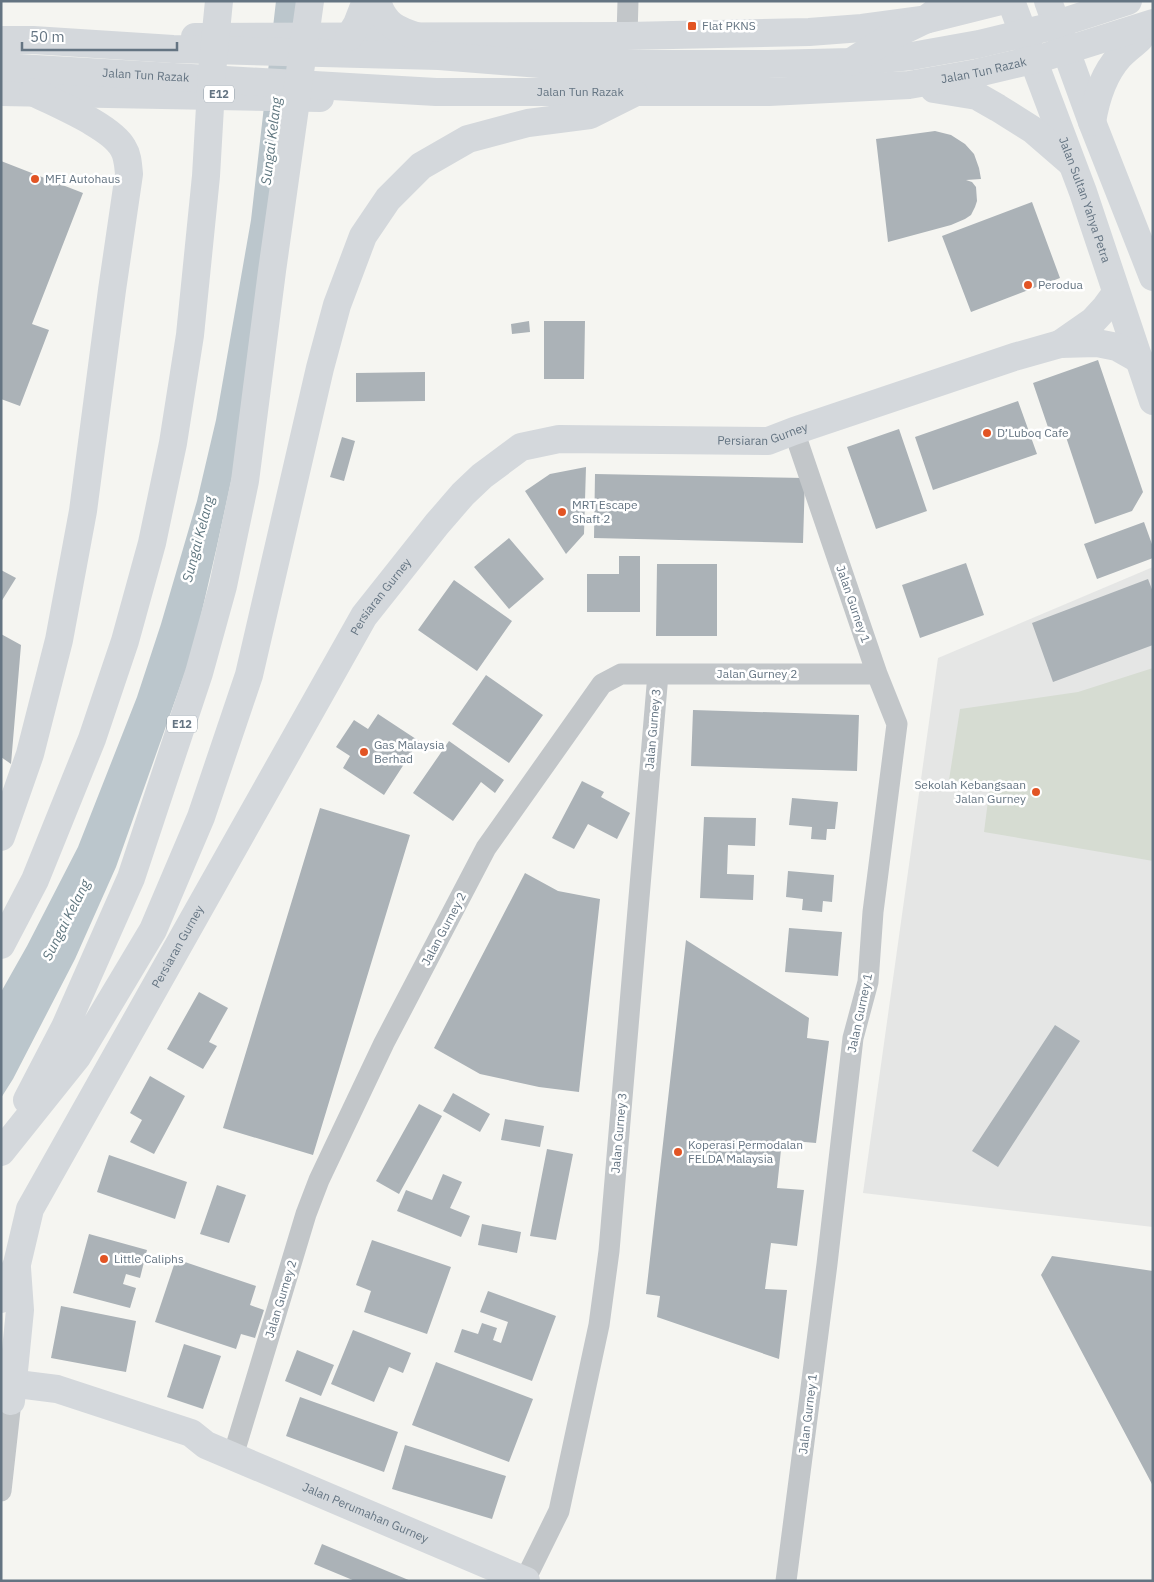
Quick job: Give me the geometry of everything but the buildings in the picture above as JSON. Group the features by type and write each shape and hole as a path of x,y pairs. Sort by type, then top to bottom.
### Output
{"main road":[{"path":"206,176 212,72 219,1"},
{"name":"E12","path":"1,945 35,880 92,739 126,641 152,543 173,443 190,335 206,176 234,1"},
{"path":"349,37 357,24 366,1"},
{"path":"377,1 380,11 389,23 405,32 420,37"},
{"path":"851,62 890,38 925,20 950,1"},
{"path":"1,29 205,37 627,36 809,32 862,28 928,19 1001,1"},
{"name":"Jalan Sultan Yahya Petra","path":"1011,1 1083,192 1153,402"},
{"path":"1048,1 1092,122 1151,271"},
{"path":"1,40 33,40 173,49 439,56 540,64 851,62 912,56 979,44 1045,28 1128,1"},
{"name":"E12","path":"1,1150 65,1027 131,878 200,673 223,586 245,480 272,271 311,4"},
{"path":"1092,122 1096,100 1105,77 1119,57 1148,32"},
{"name":"Jalan Tun Razak","path":"1,92 746,105 872,98 934,89 1036,69 1070,60 1148,32"},
{"name":"Jalan Tun Razak","path":"1,67 436,92 769,92 909,85 977,73 1148,32"},
{"path":"934,89 976,96 1033,130 1072,164"},
{"path":"1,837 30,754 59,640 83,511 129,174 128,159 122,146 113,136 98,126 33,92"},
{"path":"1,1150 77,1057 153,930 201,817 249,675 320,368 337,306 363,236 388,199 421,166 468,139 528,123 590,115 634,92"},
{"name":"Persiaran Gurney","path":"1060,344 1093,321 1116,293"},
{"name":"Persiaran Gurney","path":"1,1299 9,1260 30,1209 364,616 437,524 482,476 521,447 559,439 768,441 1005,360 1060,344 1096,343 1117,347 1140,360"},
{"path":"7,1392 20,1310 9,1260"},
{"name":"Jalan Perumahan Gurney","path":"7,1392 57,1389 191,1433 206,1445 526,1580"}],"street":[{"path":"627,36 628,1"},
{"name":"Jalan Gurney 1","path":"786,1581 827,1264 853,1038 868,982 873,912 897,724 877,674 794,431"},
{"name":"Jalan Gurney 2","path":"232,1456 306,1214 319,1180 384,1043 483,853 602,684 621,674 877,674"},
{"name":"Jalan Gurney 3","path":"526,1580 559,1511 599,1325 609,1250 658,674"},
{"path":"1,1491 7,1392"}],"shaded area":[{"name":"Sekolah Kebangsaan Jalan Gurney","path":"1153,567 1153,1227 863,1193 938,658"},
{"path":"1153,668 1153,861 984,832 990,785 949,780 960,709 1078,692"}],"water":[{"name":"Sungai Kelang","path":"276,1 297,1 237,454 193,650 116,867 75,959 13,1079 1,1098 1,992 78,847 137,697 161,624 197,501 216,420 251,220"}],"place":[{"name":"Flat PKNS","path":"692,26"},
{"name":"MFI Autohaus","path":"35,179"},
{"name":"Perodua","path":"1028,285"},
{"name":"D’Luboq Cafe","path":"987,433"},
{"name":"MRT Escape Shaft 2","path":"562,512"},
{"name":"Gas Malaysia Berhad","path":"364,752"},
{"name":"Sekolah Kebangsaan Jalan Gurney","path":"1036,792"},
{"name":"Koperasi Permodalan FELDA Malaysia","path":"678,1152"},
{"name":"Little Caliphs","path":"104,1259"}]}
